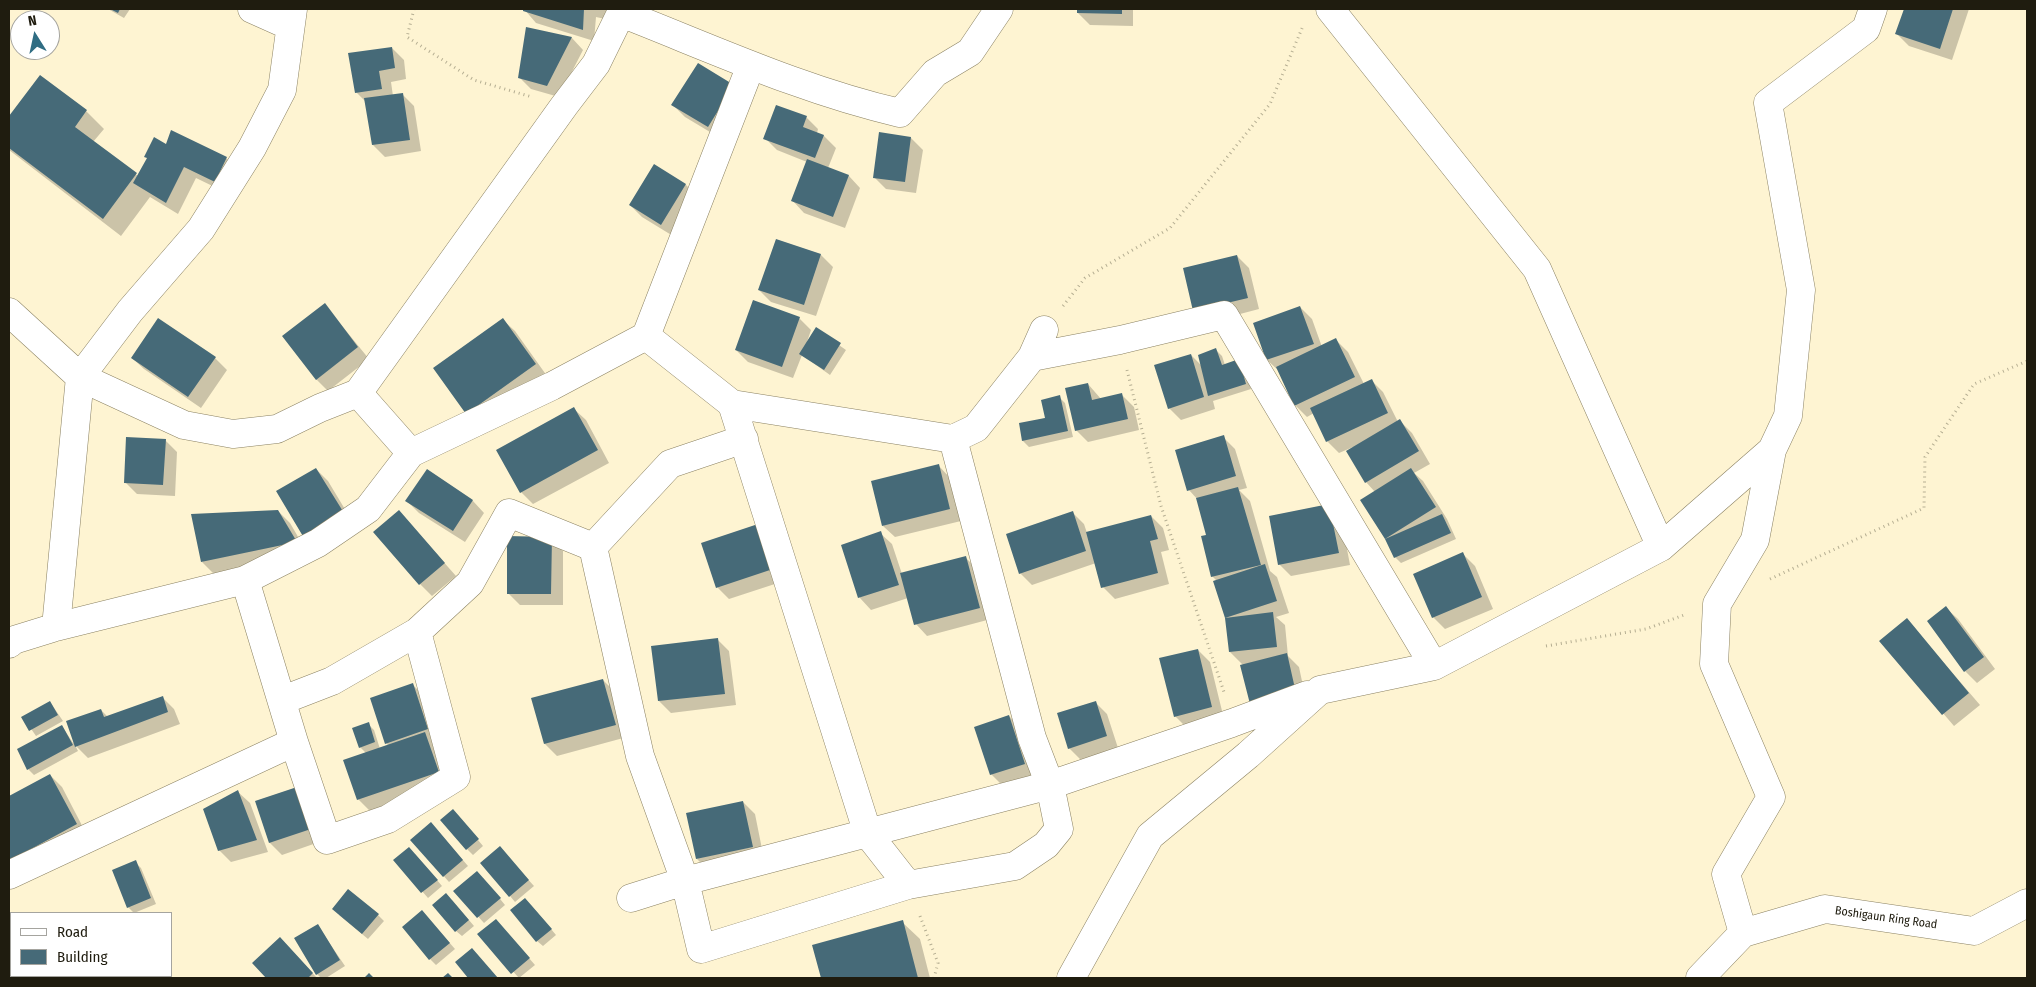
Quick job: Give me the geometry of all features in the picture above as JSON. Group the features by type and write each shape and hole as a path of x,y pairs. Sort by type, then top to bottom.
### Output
{"street":[{"path":"56,627 80,377 130,311 200,229 252,148 282,90 292,17 252,9"},
{"path":"9,312 80,377 184,425 233,434 277,429 320,408 358,393 596,64 622,11 751,65 865,105 900,113 935,72 970,52 999,9"},
{"path":"1700,978 1742,933 1726,874 1771,797 1714,664 1718,603 1755,540 1772,450 1788,416 1801,290 1768,103 1866,29 1873,9"},
{"path":"1318,13 1536,269 1661,547"},
{"path":"9,644 14,640 56,627 245,580 318,543 368,509 411,453 552,386 646,336 751,65"},
{"path":"1032,357 1120,340 1224,315 1434,666"},
{"path":"646,336 732,404 953,440 976,428 1032,357 1044,330"},
{"path":"358,393 411,453"},
{"path":"732,404 868,834 908,885"},
{"path":"592,547 670,464 744,439"},
{"path":"592,547 640,756 685,880 701,949 908,885 1015,866 1046,845 1059,829 1050,785 1032,738 953,440"},
{"path":"631,898 685,880 868,834 1050,785 1232,723 1320,690 1434,666 1661,547 1772,450"},
{"path":"282,700 332,681 417,632 470,584 509,513 592,547"},
{"path":"245,580 294,742 327,840 388,819 456,778 417,632"},
{"path":"1071,978 1150,836 1248,756 1320,690"},
{"path":"9,875 294,742"},
{"name":"Boshigaun Ring Road","path":"1742,933 1825,909 1974,931 2027,903"}],"path":[{"path":"414,9 407,38 474,80 564,106"},
{"path":"1044,330 1085,278 1170,228 1270,104 1318,13"},
{"path":"1120,340 1161,506 1222,684 1232,723"},
{"path":"1762,582 1924,508 1925,457 1974,384 2027,361"},
{"path":"1646,629 1718,603"},
{"path":"908,885 938,963 934,978"}],"building":[{"path":"110,9 120,9 118,13"},
{"path":"523,9 584,9 583,30 523,11"},
{"path":"1077,9 1122,9 1122,14 1077,13"},
{"path":"1904,9 1953,9 1940,49 1895,34"},
{"path":"526,27 572,37 547,86 518,78"},
{"path":"392,47 395,68 379,71 382,89 355,93 348,53"},
{"path":"698,63 734,85 708,127 671,105"},
{"path":"40,75 87,110 75,127 137,173 103,219 9,148 9,116"},
{"path":"403,93 410,140 372,145 364,98"},
{"path":"776,105 807,116 803,127 824,135 815,158 763,139"},
{"path":"171,130 227,157 215,182 184,167 166,203 133,183 147,158 144,157 154,137 166,144"},
{"path":"879,132 911,137 905,182 873,178"},
{"path":"807,159 849,175 833,217 791,201"},
{"path":"654,164 686,184 661,225 629,205"},
{"path":"776,239 821,254 804,305 758,290"},
{"path":"1237,255 1248,298 1193,311 1183,268"},
{"path":"753,300 800,317 782,367 735,350"},
{"path":"325,303 358,347 316,380 282,336"},
{"path":"1300,306 1314,344 1266,360 1253,323"},
{"path":"158,318 216,357 188,397 131,358"},
{"path":"503,318 536,364 466,414 433,368"},
{"path":"816,327 841,343 824,370 799,354"},
{"path":"1336,338 1355,377 1294,406 1276,367"},
{"path":"1216,348 1222,365 1239,359 1246,384 1208,396 1198,355"},
{"path":"1191,354 1204,397 1168,409 1154,365"},
{"path":"1372,379 1388,413 1326,442 1310,408"},
{"path":"1088,383 1092,400 1122,393 1128,419 1075,431 1065,388"},
{"path":"1060,395 1068,431 1022,441 1019,423 1045,418 1041,400"},
{"path":"574,407 598,450 520,493 496,450"},
{"path":"1400,419 1419,451 1365,483 1346,451"},
{"path":"1224,435 1236,476 1187,491 1175,450"},
{"path":"126,437 166,439 163,485 124,483"},
{"path":"939,464 950,509 882,526 871,481"},
{"path":"316,468 344,513 304,538 276,491"},
{"path":"1411,468 1436,507 1385,539 1360,500"},
{"path":"427,469 473,500 453,531 405,501"},
{"path":"1238,487 1261,565 1211,577 1201,536 1206,535 1196,498"},
{"path":"1329,504 1339,553 1278,565 1269,516"},
{"path":"278,510 297,542 201,562 191,514"},
{"path":"399,510 445,563 419,585 373,532"},
{"path":"1073,511 1086,551 1019,574 1006,534"},
{"path":"1442,514 1451,533 1394,558 1385,539"},
{"path":"1151,515 1158,539 1150,541 1158,573 1101,588 1086,532"},
{"path":"758,524 773,569 716,588 701,543"},
{"path":"881,531 899,585 858,598 841,545"},
{"path":"507,536 552,537 551,594 507,594"},
{"path":"1463,552 1482,597 1432,618 1413,574"},
{"path":"966,556 980,608 914,625 900,573"},
{"path":"1265,564 1277,601 1225,618 1213,581"},
{"path":"1946,606 1984,657 1964,672 1927,621"},
{"path":"1273,612 1277,647 1229,652 1225,618"},
{"path":"1907,618 1969,693 1942,715 1879,641"},
{"path":"718,638 725,694 658,701 651,646"},
{"path":"1198,649 1212,707 1174,717 1159,658"},
{"path":"1287,653 1296,693 1250,704 1240,665"},
{"path":"603,679 616,725 544,744 531,698"},
{"path":"413,683 428,729 385,744 370,698"},
{"path":"163,696 168,712 75,747 66,721 101,709 104,717"},
{"path":"50,701 58,715 29,731 21,717"},
{"path":"1096,701 1107,736 1068,749 1057,713"},
{"path":"1009,715 1025,764 990,775 974,727"},
{"path":"369,722 375,742 359,748 352,728"},
{"path":"62,725 73,745 27,770 17,749"},
{"path":"425,732 439,772 357,800 343,760"},
{"path":"50,774 77,824 9,861 9,796"},
{"path":"300,786 314,828 269,843 255,801"},
{"path":"238,790 257,840 218,851 203,809"},
{"path":"743,801 753,847 696,859 686,813"},
{"path":"453,809 479,839 466,850 440,820"},
{"path":"431,822 463,860 443,877 410,840"},
{"path":"500,846 529,880 509,897 480,863"},
{"path":"409,847 438,880 421,893 393,860"},
{"path":"136,860 151,898 127,908 112,870"},
{"path":"477,871 501,898 477,918 453,891"},
{"path":"348,889 379,914 362,934 332,909"},
{"path":"446,893 469,920 455,932 432,905"},
{"path":"525,898 552,929 536,942 510,910"},
{"path":"422,910 450,943 429,960 402,927"},
{"path":"496,919 530,958 511,974 477,934"},
{"path":"903,920 918,978 821,978 812,945"},
{"path":"318,924 340,960 316,975 294,938"},
{"path":"9,925 10,925 10,947"},
{"path":"280,937 313,973 308,978 266,978 252,963"},
{"path":"472,948 498,978 468,978 455,962"},
{"path":"369,973 374,978 364,978"},
{"path":"448,973 453,978 442,978"}]}
